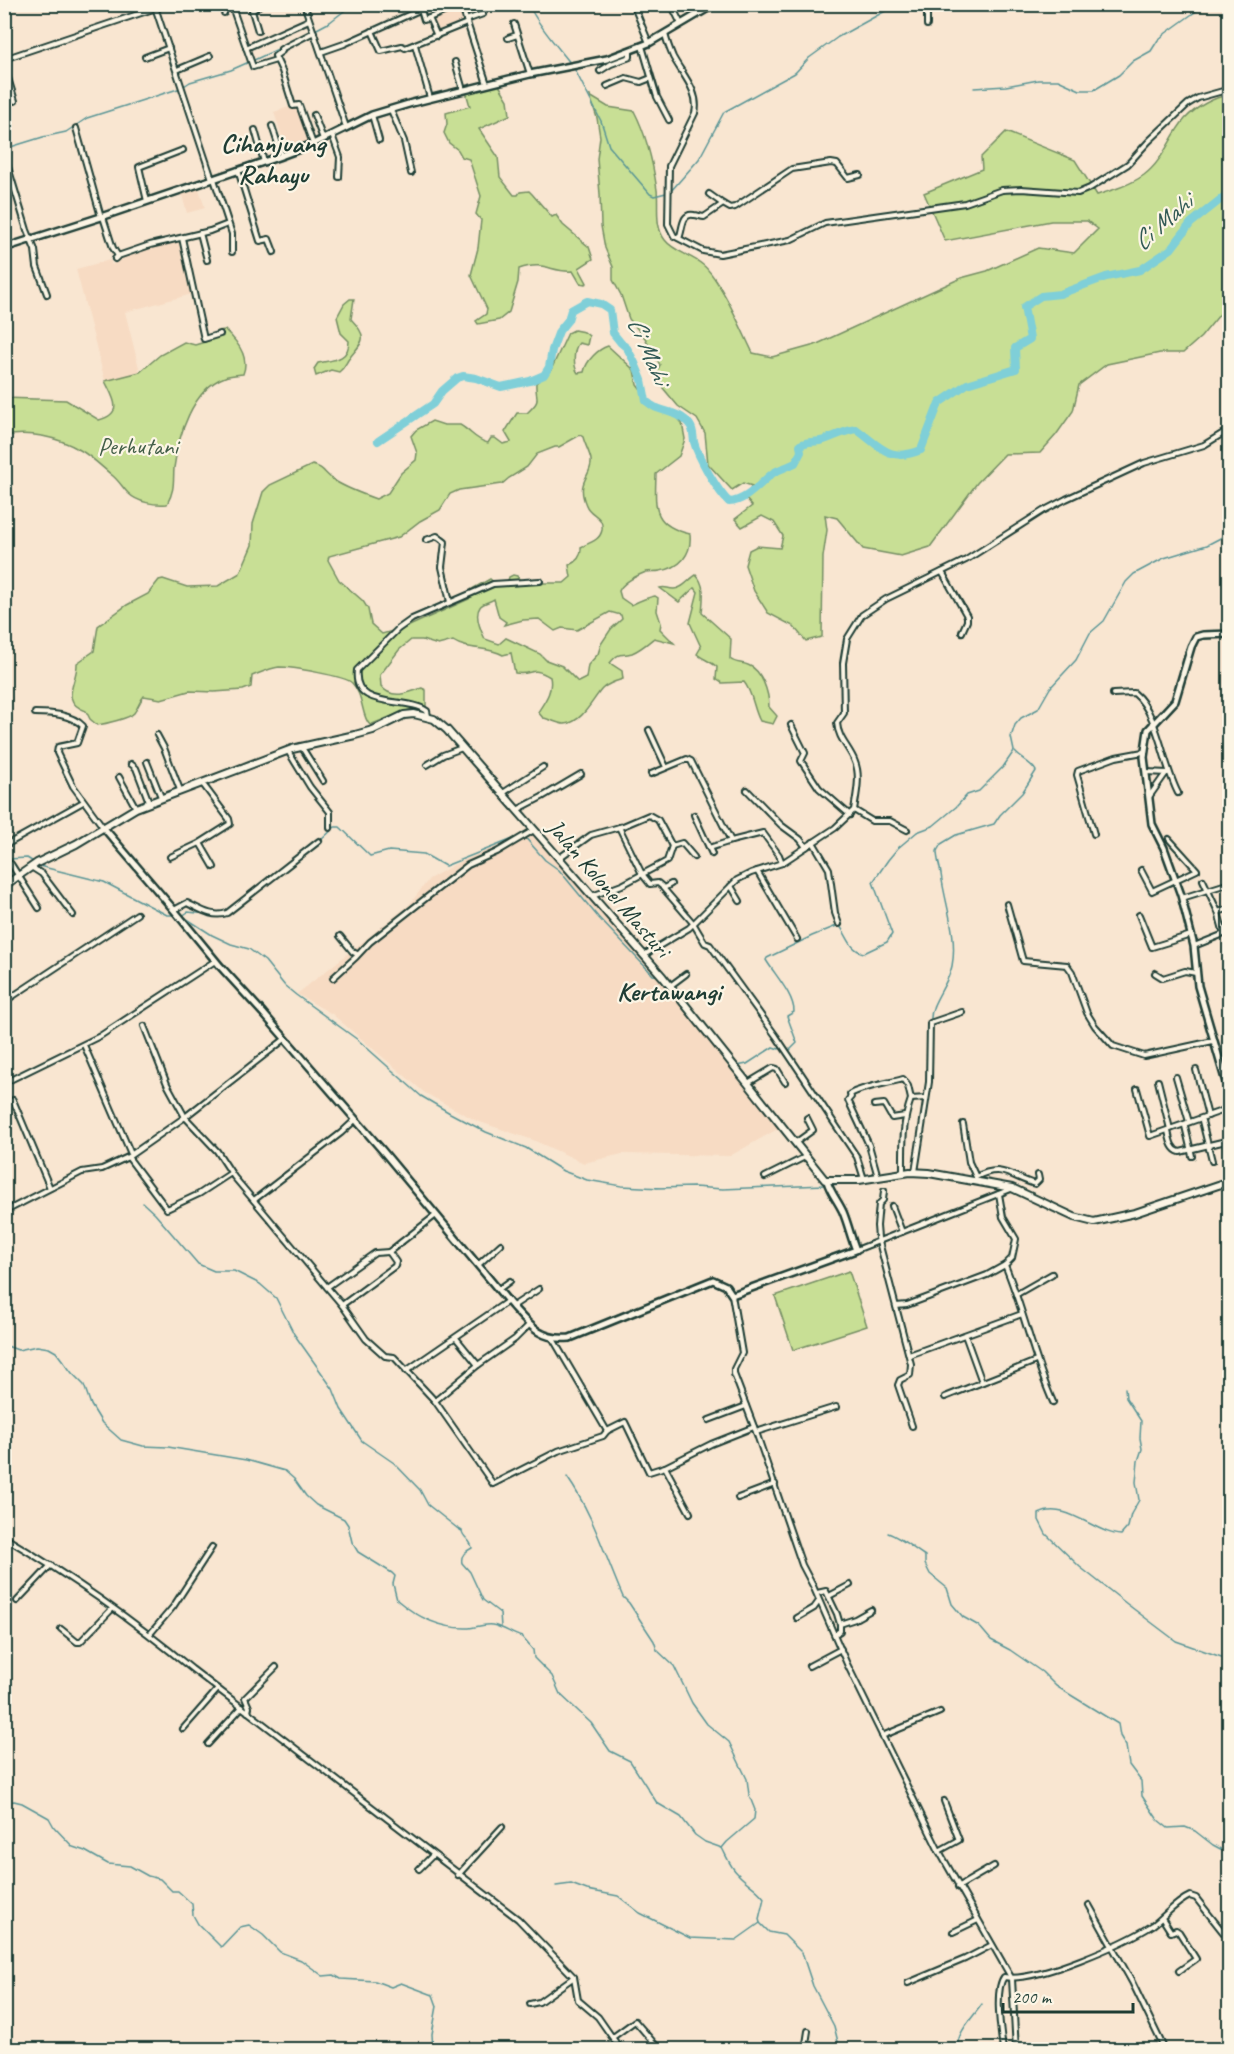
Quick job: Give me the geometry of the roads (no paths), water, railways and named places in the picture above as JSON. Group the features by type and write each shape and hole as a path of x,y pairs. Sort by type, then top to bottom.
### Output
{"main road":[{"path":"4,886 33,865 76,844 136,808 161,797 301,746 373,730 404,715 428,716"},
{"name":"Jalan Kolonel Masturi","path":"428,716 440,723 644,955 827,1184"},
{"path":"827,1184 903,1172 977,1180 1012,1188 1074,1217 1100,1222 1230,1181"}],"street":[{"path":"4,58 156,10 168,4"},
{"path":"221,4 224,13"},
{"path":"231,4 253,67 276,60"},
{"path":"258,31 252,11 261,4"},
{"path":"304,4 346,127"},
{"path":"633,4 649,43"},
{"path":"671,4 681,24"},
{"path":"4,248 282,156 313,144 372,115 488,84 607,59 649,43 715,4"},
{"path":"927,25 927,6 930,4"},
{"path":"421,10 424,20 461,5 488,84"},
{"path":"321,52 426,8"},
{"path":"156,10 213,179 227,213 232,234 232,252"},
{"path":"372,31 380,51 402,46 405,48 483,14"},
{"path":"429,18 437,36"},
{"path":"246,48 309,20"},
{"path":"514,24 530,74"},
{"path":"313,144 301,108 299,105 293,106 275,56 282,51 281,49 314,32"},
{"path":"665,34 674,58 688,80 696,105 695,113 671,159 668,171 668,224 672,233 679,238 703,251 720,254 790,240 825,223 965,203 1002,190 1078,193 1128,164 1188,104 1198,98 1230,89"},
{"path":"508,38 517,35"},
{"path":"415,45 430,98"},
{"path":"642,46 657,97 669,120"},
{"path":"145,57 170,48"},
{"path":"600,71 630,57 630,51"},
{"path":"177,70 210,56"},
{"path":"455,62 463,90"},
{"path":"4,65 15,101"},
{"path":"607,86 626,78 642,82 651,78"},
{"path":"391,110 401,133 411,173"},
{"path":"372,115 379,140"},
{"path":"314,116 323,139"},
{"path":"272,126 282,156"},
{"path":"76,128 116,257 150,245 228,224"},
{"path":"255,130 264,162"},
{"path":"332,135 340,157 339,177"},
{"path":"147,201 139,167 183,150"},
{"path":"4,154 47,294"},
{"path":"709,194 730,208 735,207 787,172 804,166 837,164 848,178 860,175"},
{"path":"238,170 260,241 269,239 274,252"},
{"path":"679,238 682,222 688,215 704,217 723,204"},
{"path":"200,233 207,260"},
{"path":"182,238 204,339 220,334"},
{"path":"644,955 669,941 693,923 743,876 782,863 835,828 854,810 857,770 842,740 837,723 844,713 843,663 847,639 862,615 886,599 966,560 1066,499 1152,460 1204,445 1230,429"},
{"path":"426,540 437,536 445,542 442,567 450,602"},
{"path":"942,572 967,616 962,632"},
{"path":"428,716 427,711 419,707 369,696 359,686 357,670 405,623 493,584 540,581"},
{"path":"1230,634 1196,637 1175,701 1146,735 1143,752 1152,824 1164,848 1182,898 1194,946 1198,986 1230,1096"},
{"path":"1113,693 1134,693 1143,701 1153,725 1167,773 1178,793"},
{"path":"35,713 61,715 83,726 77,742 58,747 56,750 68,778 83,802 215,961 286,1039 498,1290 537,1332 553,1339 570,1338 713,1280 720,1282 730,1290 742,1353 734,1372 802,1565 939,1851 1012,1979 1016,2049"},
{"path":"791,725 805,753 801,761 819,788 849,815"},
{"path":"649,730 666,767"},
{"path":"156,735 164,748 180,790"},
{"path":"301,746 322,781"},
{"path":"427,765 443,755 462,748"},
{"path":"288,751 310,787 330,812 330,828"},
{"path":"1094,834 1077,775 1078,771 1116,757 1143,752"},
{"path":"651,774 687,759 693,764 730,841"},
{"path":"147,762 161,797"},
{"path":"131,764 136,768 149,802"},
{"path":"502,793 543,767"},
{"path":"1146,772 1167,773"},
{"path":"1149,797 1167,773"},
{"path":"517,810 581,774"},
{"path":"119,777 136,808"},
{"path":"170,857 200,843 230,824 229,819 202,782"},
{"path":"747,790 806,847"},
{"path":"4,846 83,802"},
{"path":"854,810 872,820 890,821 907,830"},
{"path":"694,814 712,854"},
{"path":"559,858 591,835 649,815 655,817 672,846 667,861 622,885 592,896"},
{"path":"619,827 642,874 650,884 658,882 693,923 704,942 710,945 776,1036 860,1163 864,1179"},
{"path":"333,978 399,918 468,865 497,852 534,830"},
{"path":"709,848 763,833 782,863"},
{"path":"1141,870 1152,891 1197,870 1169,839"},
{"path":"178,914 187,903 209,913 221,915 227,913 319,841"},
{"path":"813,842 829,869 835,913 839,924"},
{"path":"200,843 214,867"},
{"path":"672,846 682,843 694,857"},
{"path":"4,853 39,908"},
{"path":"33,865 73,915"},
{"path":"757,871 797,939"},
{"path":"1194,946 1223,936 1218,912 1203,880"},
{"path":"1182,898 1230,883"},
{"path":"663,888 671,884"},
{"path":"731,886 740,901"},
{"path":"1007,904 1023,961 1067,965 1072,972 1087,1013 1113,1046 1144,1056 1213,1041"},
{"path":"1218,912 1230,908"},
{"path":"4,1002 137,914"},
{"path":"1139,915 1152,947 1191,935"},
{"path":"1223,930 1230,928"},
{"path":"340,936 357,954"},
{"path":"4,1083 84,1045 215,961"},
{"path":"1155,974 1163,978 1189,971 1198,974"},
{"path":"670,986 686,974"},
{"path":"915,1172 930,1077 930,1023 962,1011"},
{"path":"144,1026 167,1084 185,1117 217,1151 231,1173 342,1305 366,1339 385,1356 394,1357 435,1401 493,1484 558,1451 597,1439 625,1422 649,1472 754,1427"},
{"path":"4,1212 82,1172 102,1169 129,1156 185,1117 286,1039"},
{"path":"84,1045 129,1156 167,1209 199,1194 231,1173"},
{"path":"748,1083 773,1068 777,1069 785,1082"},
{"path":"1196,1070 1208,1116"},
{"path":"1176,1077 1189,1122"},
{"path":"878,1177 869,1145 848,1099 851,1097 850,1094 859,1089 903,1079 908,1086 911,1099 905,1116 902,1141 903,1172"},
{"path":"1158,1081 1174,1150 1180,1152 1230,1140"},
{"path":"1137,1089 1150,1136 1230,1108"},
{"path":"911,1099 926,1098"},
{"path":"13,1100 50,1188"},
{"path":"874,1105 884,1104 892,1118 905,1116"},
{"path":"794,1143 813,1130 807,1118"},
{"path":"254,1200 355,1120"},
{"path":"1202,1120 1212,1161"},
{"path":"963,1124 969,1162 977,1180 985,1172 996,1170 1035,1184 1039,1180 1038,1174"},
{"path":"1185,1126 1192,1156"},
{"path":"765,1177 805,1157"},
{"path":"827,1184 844,1215 855,1250"},
{"path":"732,1295 855,1250 1012,1188"},
{"path":"884,1191 883,1200 879,1204 877,1226 911,1364 910,1375 900,1380 898,1384 912,1426"},
{"path":"896,1306 907,1305 979,1278 1005,1265 1012,1258 1016,1239 1003,1217 999,1194"},
{"path":"892,1206 902,1232"},
{"path":"327,1287 375,1253 389,1252 436,1215"},
{"path":"478,1265 501,1244"},
{"path":"342,1305 395,1266 396,1262 389,1252"},
{"path":"1005,1265 1017,1294 1036,1361 1053,1402"},
{"path":"1017,1294 1052,1274"},
{"path":"498,1290 510,1281"},
{"path":"406,1371 510,1304 538,1289"},
{"path":"909,1355 1022,1314"},
{"path":"435,1401 529,1325"},
{"path":"965,1335 982,1382"},
{"path":"456,1338 478,1365"},
{"path":"553,1339 607,1431"},
{"path":"945,1397 1036,1361"},
{"path":"709,1420 746,1406"},
{"path":"756,1432 836,1407"},
{"path":"665,1467 690,1513"},
{"path":"738,1498 775,1484"},
{"path":"4,1537 51,1565 150,1634 458,1875 518,1919 574,1977 578,2000 594,2012 621,2049"},
{"path":"150,1634 173,1607 212,1547"},
{"path":"17,1601 51,1565"},
{"path":"829,1596 850,1585"},
{"path":"817,1593 824,1590 829,1596 840,1624 840,1631 836,1634"},
{"path":"797,1618 814,1608 819,1600"},
{"path":"61,1629 80,1642 112,1609"},
{"path":"840,1624 871,1610"},
{"path":"809,1666 841,1649"},
{"path":"248,1712 249,1707 245,1698 276,1667"},
{"path":"183,1730 218,1689"},
{"path":"208,1744 242,1707"},
{"path":"882,1736 940,1712"},
{"path":"939,1851 959,1840 944,1801"},
{"path":"458,1875 502,1827"},
{"path":"419,1869 433,1855"},
{"path":"958,1887 994,1866"},
{"path":"1003,2049 999,1991 1004,1977 1012,1979 1031,1975 1113,1947 1162,1918 1187,1897 1193,1896 1230,1941"},
{"path":"1089,1905 1165,2049"},
{"path":"1162,1918 1171,1932 1176,1930 1179,1932 1196,1959 1179,1971"},
{"path":"952,1932 978,1920"},
{"path":"908,1983 992,1945"},
{"path":"530,2004 539,2001 574,1977"},
{"path":"613,2037 635,2021 660,2049"},
{"path":"806,2049 808,2031"}],"waterway":[{"path":"315,30 330,22 353,4"},
{"path":"528,4 542,28 571,64"},
{"path":"671,191 699,159 724,112 795,73 809,58 838,37 898,4"},
{"path":"974,88 1006,86 1038,80 1058,80 1080,90 1094,90 1119,75 1133,61 1151,51 1158,40 1203,4"},
{"path":"252,61 280,48"},
{"path":"184,86 249,62"},
{"path":"575,70 601,121 609,146 650,194 654,196 666,193"},
{"path":"4,149 66,132 87,118 181,88"},
{"name":"Ci Mahi","path":"378,441 433,404 442,391 457,378 463,376 476,378 501,387 530,381 544,375 549,367 559,331 568,320 571,310 587,301 601,304 610,310 613,333 627,348 635,363 642,380 646,401 679,416 690,425 696,448 704,465 719,491 729,502 742,498 773,473 795,463 801,452 800,445 824,440 844,432 856,429 886,451 893,454 910,454 921,450 939,403 967,384 1016,369 1015,348 1030,339 1024,307 1041,296 1060,294 1106,277 1140,270 1171,249 1191,223 1230,192"},
{"path":"737,1066 747,1064 773,1047 779,1049 784,1045 790,1050 797,1043 787,1016 794,1012 791,999 766,960 767,958 839,925 855,949 864,953 887,942 892,934 873,882 898,848 917,832 933,826 967,795 979,791 1003,767 1014,751 1011,737 1015,725 1021,718 1038,709 1050,688 1076,660 1090,633 1104,621 1126,582 1134,574 1164,558 1207,545 1230,533"},
{"path":"931,1022 933,1008 950,973 953,955 952,932 937,851 941,844 956,835 994,824 1022,793 1036,771 1015,752"},
{"path":"320,841 335,827 340,827 370,856 389,851 424,854 445,866 523,835 545,860 559,870 598,917 653,975 660,976"},
{"path":"8,859 27,858 35,863"},
{"path":"39,866 104,882 167,915 176,915"},
{"path":"182,916 188,912 207,914"},
{"path":"218,916 227,914"},
{"path":"184,917 212,935 249,949 265,961 285,986 358,1040 421,1096 486,1132 526,1148 563,1171 587,1180 622,1186 661,1188 656,1188 723,1189 825,1185"},
{"path":"931,1076 932,1039"},
{"path":"875,1180 912,1175"},
{"path":"830,1185 852,1183"},
{"path":"143,1203 198,1264 214,1271 234,1271 260,1284 276,1298 294,1334 333,1389 341,1409 362,1441 394,1463 420,1490 428,1505 462,1531 472,1548 463,1556 462,1563 470,1572 483,1600 500,1613 501,1627"},
{"path":"4,1345 18,1350 37,1346 56,1352 84,1385 91,1405 102,1423 121,1440 143,1446 168,1447 246,1460 285,1471 316,1505 344,1519 358,1552 395,1576 393,1584 397,1600 413,1612 449,1627 469,1628 492,1625 522,1637 533,1650 534,1658 552,1676 560,1694 591,1723 610,1751 630,1761 657,1803 681,1817 695,1835 705,1842 722,1848 735,1871 764,1898 760,1923 769,1932 784,1935 802,1953 813,1986 834,2026 840,2050"},
{"path":"1125,1388 1126,1398 1141,1421 1142,1449 1136,1482 1139,1500 1131,1514 1128,1527 1121,1535 1111,1533 1059,1511 1039,1514 1039,1520 1046,1534 1080,1567 1176,1641 1230,1660"},
{"path":"567,1477 591,1520 623,1597 654,1641 657,1650 674,1666 692,1703 707,1724 729,1742 747,1779 749,1795 755,1810 754,1819 722,1848"},
{"path":"888,1533 925,1556 925,1564 930,1574 947,1588 952,1604 963,1617 979,1626 991,1640 1042,1672 1056,1686 1118,1724 1120,1736 1126,1746 1129,1765 1141,1781 1142,1796 1158,1820 1168,1828 1185,1827 1195,1831 1213,1845 1230,1854"},
{"path":"4,1803 14,1801 22,1803 49,1818 54,1827 73,1847 108,1864 130,1866 148,1876 160,1879 172,1891 178,1891 192,1904 193,1915 198,1924 221,1947 240,1927 249,1925 280,1952 301,1960 323,1976 334,1975 341,1979 375,1981 391,1987 401,1983 433,1995 437,2006 432,2034 433,2050"},
{"path":"556,1886 571,1884 587,1890 618,1896 640,1913 690,1938 736,1940 760,1923"},
{"path":"957,2050 962,2031 982,2004"}],"district":[{"name":"Cihanjuang Rahayu","path":"273,158"},
{"name":"Kertawangi","path":"669,991"}],"park label":[{"name":"Perhutani","path":"138,446"}]}
